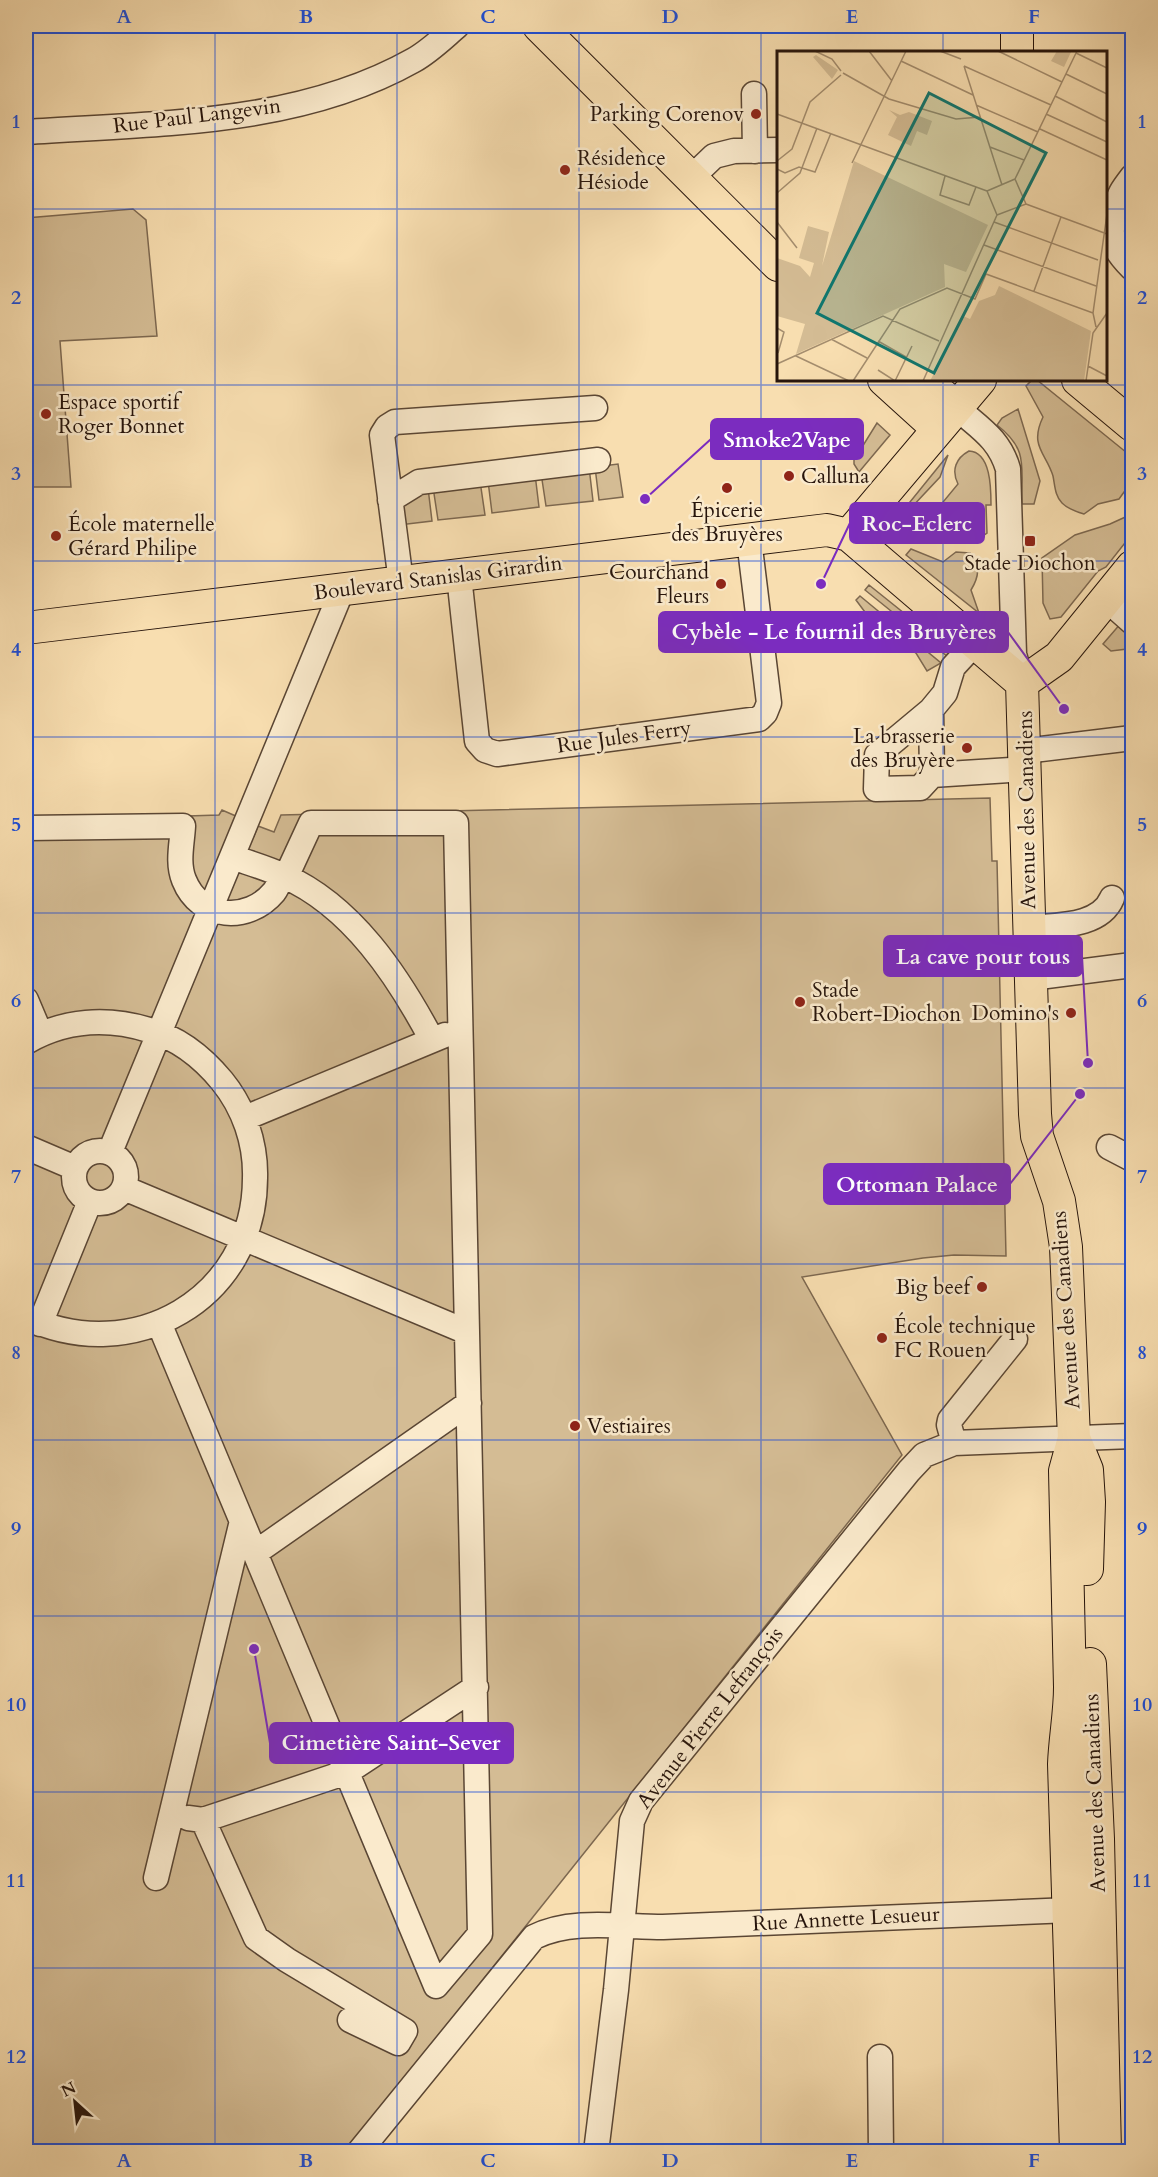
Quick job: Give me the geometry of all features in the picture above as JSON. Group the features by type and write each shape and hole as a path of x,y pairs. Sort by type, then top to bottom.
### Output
{"main road":[{"path":"539,26 561,38 691,178 777,264"},
{"path":"1017,26 1017,51"},
{"path":"886,381 947,418"},
{"path":"926,381 947,418"},
{"path":"979,381 849,535 1022,683 1059,657 1132,567"},
{"path":"1079,381 1132,425"},
{"name":"Boulevard Stanislas Girardin","path":"26,628 827,530 849,535"},
{"name":"Avenue des Canadiens","path":"1022,683 1037,1136 1059,1201 1066,1246 1074,1438 1065,1471 1071,1687 1065,1733 1064,1764 1076,2151"},
{"name":"Avenue des Canadiens","path":"1074,1438 1087,1470 1089,1502 1087,1555 1098,1839 1105,2151"}],"street":[{"name":"Rue Paul Langevin","path":"26,132 206,119 263,112 341,92 391,71 415,59 457,26"},
{"path":"691,178 714,156 734,151 767,150 754,94"},
{"path":"1119,260 1110,230 1120,191 1132,177"},
{"path":"401,582 382,435 387,427 395,422 595,408"},
{"path":"947,418 994,440 1008,469 1014,654 1022,683"},
{"path":"390,500 419,482 598,460"},
{"name":"Rue Jules Ferry","path":"459,576 477,741 485,750 497,754 759,719 765,713 769,703 749,540"},
{"path":"110,1152 342,590"},
{"path":"1106,599 1132,622"},
{"path":"976,642 953,667 945,693 931,710 877,755 876,789 920,788 932,775 1025,760 1132,738"},
{"path":"931,710 932,775"},
{"path":"26,828 183,826 180,862 184,880 192,894 201,903 226,914 244,912 260,904 275,890 311,823 456,823 480,1934 435,1986 255,1553 241,1525 159,1323"},
{"path":"232,857 284,876 314,893 350,923 385,964 413,1004 432,1040"},
{"path":"1030,928 1083,922 1109,907 1113,898"},
{"path":"1031,978 1132,965"},
{"path":"26,1000 33,1037 69,1024 100,1021 130,1024 159,1033 187,1048 211,1067 230,1091 245,1118 255,1158 255,1199 244,1239 224,1274 195,1303 159,1323 134,1331 108,1335 81,1334 33,1320 90,1201"},
{"path":"245,1118 460,1029"},
{"path":"26,1147 75,1168"},
{"path":"1109,1147 1132,1159"},
{"path":"93,1151 110,1152 123,1163 126,1171 124,1188 120,1194 106,1203 90,1201 78,1191 74,1175 75,1168 85,1155 93,1151"},
{"path":"124,1188 467,1332"},
{"path":"954,1443 949,1425 950,1420 1015,1339"},
{"path":"255,1553 469,1403"},
{"name":"Avenue Pierre Lefrançois","path":"596,2151 616,1990 632,1821 641,1802 924,1455 954,1443 1132,1436"},
{"path":"156,1878 241,1525"},
{"path":"171,1816 202,1820 347,1772 476,1687"},
{"path":"202,1820 256,1938 287,1960 405,2031 398,2043 350,2020"},
{"name":"Rue Annette Lesueur","path":"622,1924 663,1927 1070,1910"},
{"path":"359,2151 534,1937 546,1930 562,1927 622,1924"},
{"path":"880,2056 880,2151"}],"shaded area":[{"name":"Espace sportif Roger Bonnet","path":"133,209 146,220 157,336 60,341 71,487 26,487 26,218"},
{"path":"1031,381 1038,381 1132,457 1132,481 1119,499 1098,504 1084,514 1064,505 1058,497 1053,476 1038,442 1039,427 1043,417 1026,386"},
{"path":"1018,409 1040,481 1034,504 1022,504 1022,469 1019,451 1007,434 997,425 1002,418"},
{"path":"877,423 890,435 859,472 854,460"},
{"path":"969,451 982,458 988,472 991,505 986,505 987,533 974,542 954,538 922,539 914,532 912,525 922,515 934,513 958,484 955,474 956,465"},
{"path":"948,455 940,477 896,524 893,523"},
{"path":"618,464 623,497 599,500 595,467"},
{"path":"589,467 593,501 546,506 541,473"},
{"path":"535,474 539,507 492,513 488,481"},
{"path":"480,481 485,515 438,520 433,487"},
{"path":"428,488 432,521 399,525 396,504"},
{"path":"1132,514 1132,534 1061,617 1050,619 1043,603 1042,558 1075,535"},
{"path":"911,549 943,562 956,552 970,553 977,567 976,580 971,590 979,613 906,555"},
{"path":"869,585 950,650 948,657 865,590"},
{"path":"860,596 941,663 927,671 916,653 876,627 856,600"},
{"path":"1121,623 1132,634 1132,642 1127,649 1111,651 1103,644"},
{"path":"990,798 992,861 997,861 1006,1256 954,1255 923,1258 802,1277 902,1455 346,2151 26,2151 26,821 219,815 222,810 238,817 234,828 254,836 258,826 274,832 281,815"}],"place":[{"name":"Parking Corenov","path":"756,114"},
{"name":"Résidence Hésiode","path":"565,170"},
{"name":"Espace sportif Roger Bonnet","path":"46,414"},
{"name":"Calluna","path":"789,476"},
{"name":"Épicerie des Bruyères","path":"727,488"},
{"name":"Smoke2Vape","path":"645,499"},
{"name":"École maternelle Gérard Philipe","path":"56,536"},
{"name":"Stade Diochon","path":"1030,541"},
{"name":"Courchand Fleurs","path":"721,584"},
{"name":"Roc-Eclerc","path":"821,584"},
{"name":"Cybèle - Le fournil des Bruyères","path":"1064,709"},
{"name":"La brasserie des Bruyère","path":"967,748"},
{"name":"Stade Robert-Diochon","path":"800,1002"},
{"name":"Domino's","path":"1071,1013"},
{"name":"La cave pour tous","path":"1088,1063"},
{"name":"Ottoman Palace","path":"1080,1094"},
{"name":"Big beef","path":"982,1287"},
{"name":"École technique FC Rouen","path":"882,1338"},
{"name":"Vestiaires","path":"575,1426"},
{"name":"Cimetière Saint-Sever","path":"254,1649"}]}
